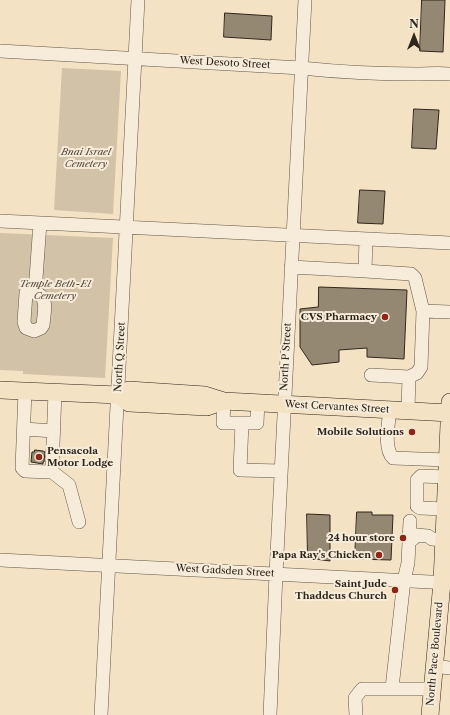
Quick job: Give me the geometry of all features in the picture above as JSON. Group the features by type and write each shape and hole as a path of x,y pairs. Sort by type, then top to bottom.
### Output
{"main road":[{"name":"West Cervantes Street","path":"0,390 118,395 129,390 205,395 224,401 408,410 450,409"},
{"name":"North Pace Boulevard","path":"430,715 432,689 442,667 446,582 442,543 450,409"}],"street":[{"name":"North Q Street","path":"102,715 138,0"},
{"name":"North P Street","path":"270,715 284,404 305,0"},
{"name":"West Desoto Street","path":"0,51 324,70 409,74 450,74"},
{"path":"0,221 450,243"},
{"path":"35,292 40,223"},
{"path":"365,270 366,239"},
{"path":"291,267 365,270 413,275 424,311 420,367 417,373 409,377 371,375"},
{"path":"424,311 450,312"},
{"path":"408,410 409,377"},
{"path":"25,391 22,468 25,471 51,471 69,485 79,522"},
{"path":"51,471 56,392"},
{"path":"224,401 224,423 257,423 258,402"},
{"path":"390,409 387,445 393,458 447,460"},
{"path":"242,423 240,470 281,471"},
{"path":"24,429 54,431"},
{"path":"445,509 420,508 417,506 417,480 421,476 446,477"},
{"path":"392,688 404,580 411,539 410,521"},
{"path":"411,539 416,536 428,536 442,543"},
{"name":"West Gadsden Street","path":"0,560 446,582"},
{"path":"356,715 355,698 362,689 432,689"}],"green space":[{"name":"Bnai Israel Cemetery","path":"62,68 121,71 113,214 54,210"},
{"name":"Temple Beth-El Cemetery","path":"0,233 113,238 105,378 23,374 23,371 0,370"}],"building":[{"path":"422,0 445,0 443,52 420,51"},
{"path":"225,13 272,16 271,40 224,37"},
{"path":"414,109 439,110 436,149 412,148"},
{"path":"360,190 385,191 383,224 358,223"},
{"path":"319,287 407,290 404,359 367,357 367,348 339,350 339,362 312,365 300,347 300,309 318,307"},
{"name":"Pensacola Motor Lodge","path":"35,450 45,452 43,464 31,462 32,452"},
{"path":"357,512 372,512 372,515 393,515 391,560 355,559"},
{"path":"307,514 330,515 330,561 308,558"}],"place":[{"name":"CVS Pharmacy","path":"385,317"},
{"name":"Mobile Solutions","path":"412,432"},
{"name":"Pensacola Motor Lodge","path":"39,457"},
{"name":"24 hour store","path":"403,538"},
{"name":"Papa Ray's Chicken","path":"379,555"},
{"name":"Saint Jude Thaddeus Church","path":"395,590"}]}
